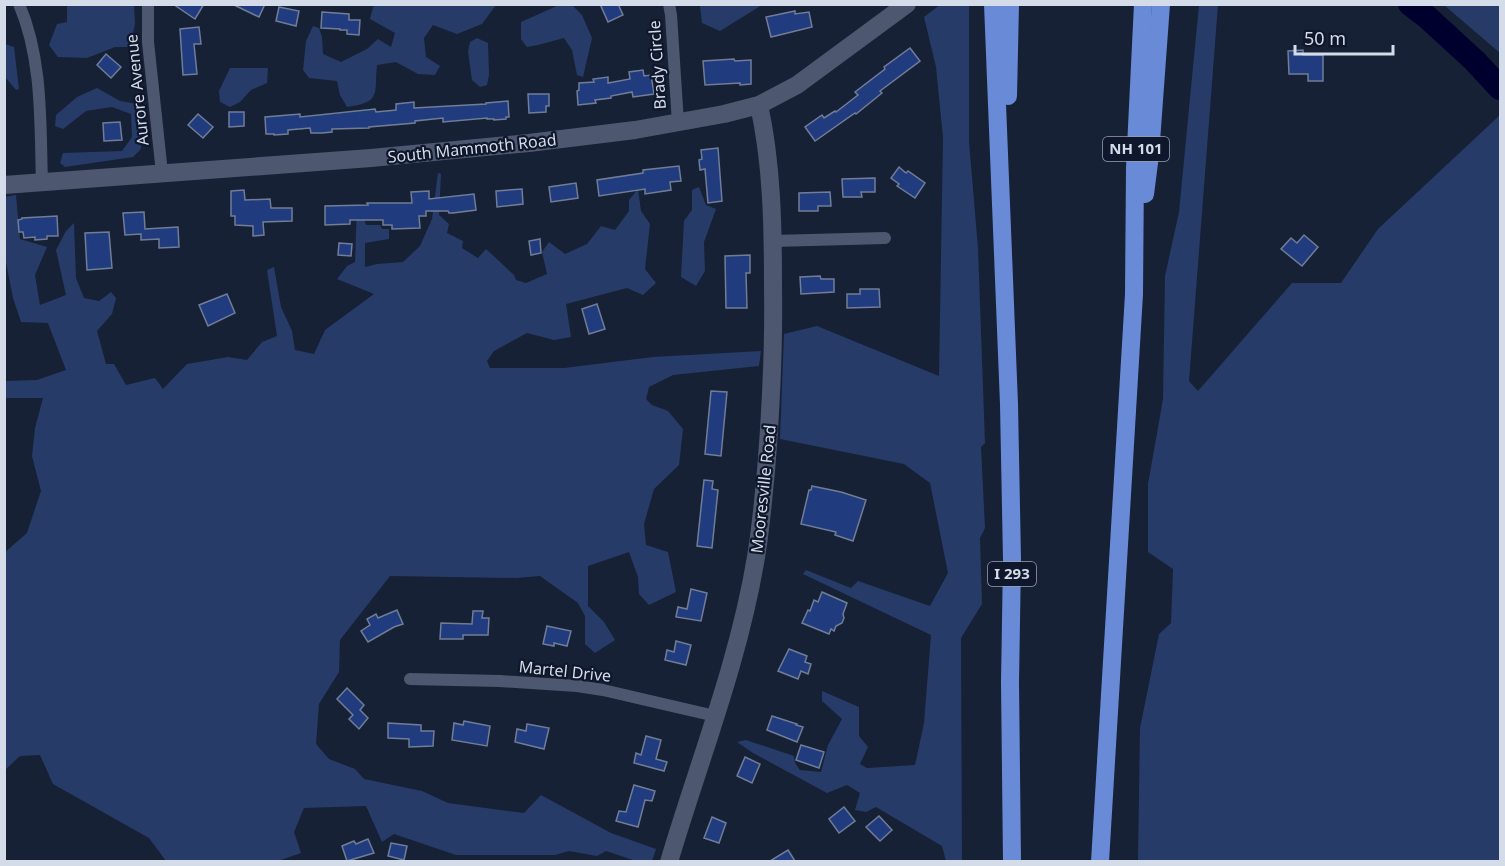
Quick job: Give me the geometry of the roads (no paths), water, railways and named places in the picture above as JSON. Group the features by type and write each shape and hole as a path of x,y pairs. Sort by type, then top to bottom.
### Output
{"highway":[{"path":"993,4 1005,287"},
{"name":"I 293","path":"1010,4 1005,287 1012,560 1010,682 1012,861"},
{"name":"NH 101","path":"1134,294 1135,168 1143,4"},
{"path":"1100,861 1134,294 1150,155 1161,4"}],"main road":[{"name":"South Mammoth Road","path":"4,186 372,158 529,143 678,123 759,105 796,85 907,4"},
{"name":"Mooresville Road","path":"669,861 737,642 756,558 761,522 772,390 774,331 773,241 765,132 759,105"}],"street":[{"path":"19,4 35,58 42,182"},
{"name":"Aurore Avenue","path":"148,4 148,42 162,173"},
{"name":"Brady Circle","path":"669,4 678,123"},
{"path":"773,241 885,238"},
{"name":"Martel Drive","path":"410,680 500,681 577,686 715,716"}],"waterway":[{"path":"1410,4 1475,61 1500,88"}]}
